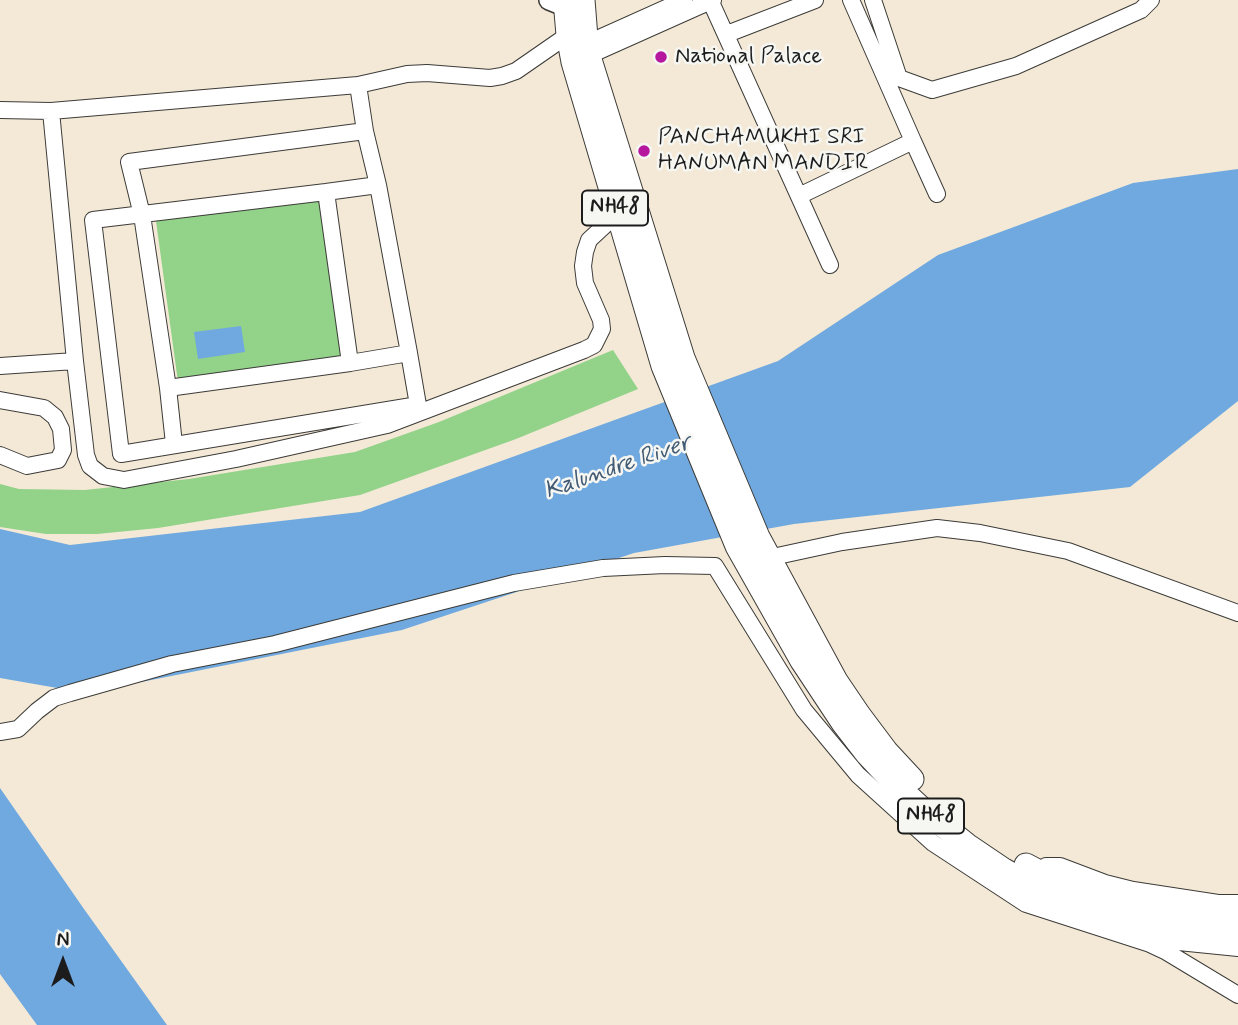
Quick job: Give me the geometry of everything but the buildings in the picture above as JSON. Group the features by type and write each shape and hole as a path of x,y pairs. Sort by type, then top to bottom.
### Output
{"highway":[{"name":"NH48","path":"569,3 577,49 617,214 673,362 747,541 802,661 843,723 867,754 921,808 967,845 1034,887 1087,909 1126,920 1156,926 1238,933"},
{"name":"NH48","path":"577,49 673,362"},
{"name":"NH48","path":"747,541 768,558 836,681 886,751 932,798 972,831 1041,873 1094,893 1153,909 1209,917 1238,917"}],"street":[{"path":"577,49 684,0"},
{"path":"0,110 51,111 358,85 407,74 490,78 502,76 711,0 830,265"},
{"path":"726,34 815,0"},
{"path":"851,0 937,194"},
{"path":"873,0 899,78 932,90 1016,66 1141,10 1152,0"},
{"path":"358,85 365,131 378,185 418,405 121,454 93,220 378,185"},
{"path":"51,111 86,455 90,466 103,476 124,480 236,459 387,425 594,345 602,329 601,320 585,283 585,252 589,240 617,214"},
{"path":"174,444 142,215 129,162 365,131"},
{"path":"799,196 913,141"},
{"path":"326,192 351,363"},
{"path":"168,388 409,353"},
{"path":"0,366 75,361"},
{"path":"0,400 44,408 55,416 61,429 63,450 58,460 27,466 0,455"},
{"path":"768,558 842,542 937,528 980,533 1068,551 1238,613"},
{"path":"0,732 18,729 54,698 70,693 172,664 275,644 514,583 603,568 715,566 804,710 858,775 933,843 1026,904 1132,937 1165,951 1238,995"},
{"path":"1041,873 1046,866 1060,866 1128,889 1205,901 1238,903"},
{"path":"1132,937 1238,948"}],"green space":[{"path":"320,198 343,359 178,382 156,221"},
{"path":"613,350 638,389 516,439 360,495 158,528 97,534 46,534 0,527 0,484 19,489 85,490 189,479 355,452 439,422"}],"water":[{"name":"Kalundre River","path":"1238,169 1238,401 1130,487 794,524 634,553 402,630 86,693 0,678 0,529 70,545 360,512 778,361 938,255 1133,183"},
{"path":"241,326 245,352 198,359 194,332"},
{"path":"0,788 167,1025 37,1025 0,974"}],"place":[{"name":"National Palace","path":"661,57"},
{"name":"PANCHAMUKHI SRI HANUMAN MANDIR","path":"644,151"}]}
